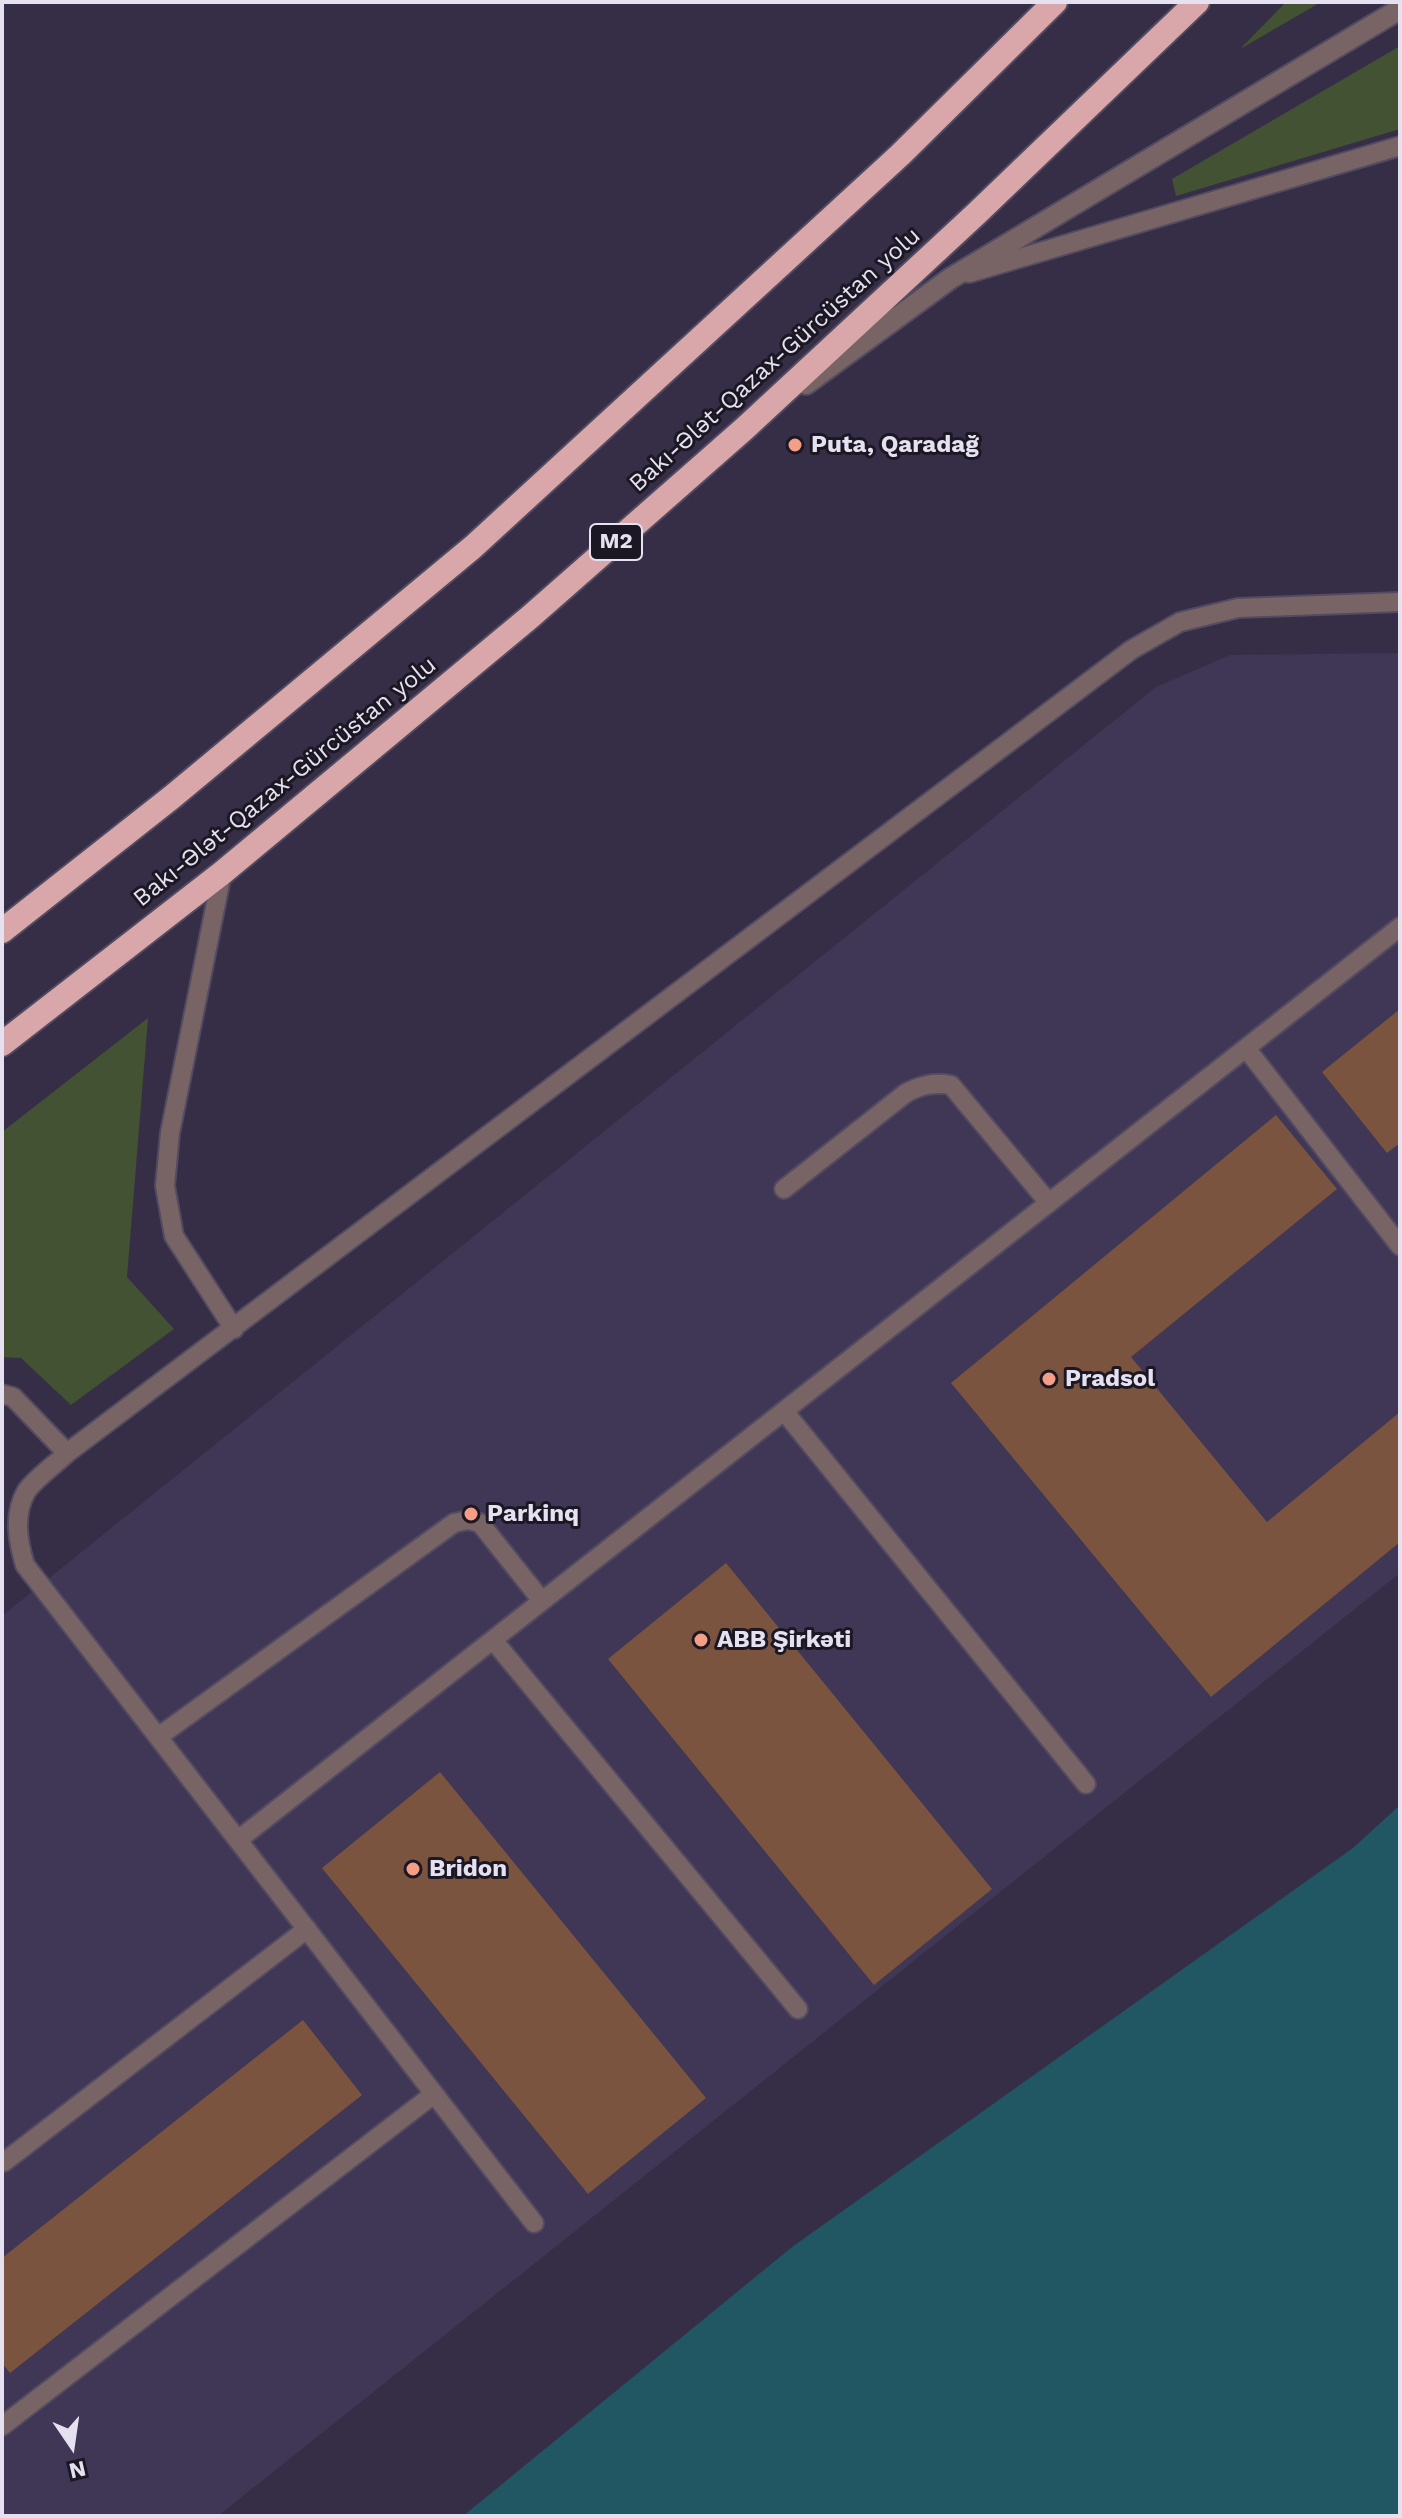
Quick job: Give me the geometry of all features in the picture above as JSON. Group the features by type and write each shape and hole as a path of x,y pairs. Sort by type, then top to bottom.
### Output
{"highway":[{"path":"2,931 172,797 473,547 900,155 1055,2"},
{"name":"Bakı-Ələt-Qazax-Gürcüstan yolu","path":"2,1044 222,873 530,617 744,429 976,214 1197,2"}],"street":[{"path":"744,429 951,278 1400,9"}],"lane":[{"path":"951,278 1400,146"},
{"path":"534,2223 25,1565 17,1540 19,1514 26,1491 67,1453 1131,650 1180,622 1238,608 1400,602"},
{"path":"222,873 170,1133 165,1186 174,1236 234,1329"},
{"path":"238,1840 1400,927"},
{"path":"1246,1048 1400,1246"},
{"path":"784,1189 906,1093 920,1085 940,1083 951,1085 1049,1203"},
{"path":"2,1394 13,1397 67,1453"},
{"path":"784,1411 1086,1784"},
{"path":"158,1737 454,1523 468,1520 480,1523 542,1601"},
{"path":"493,1640 798,2009"},
{"path":"4,2162 307,1929"},
{"path":"2,2426 434,2094"}],"shaded area":[{"path":"1286,2 1321,2 1242,48 1242,47"},
{"path":"1400,46 1400,129 1176,196 1172,179"},
{"path":"1400,653 1400,1573 218,2516 2,2516 2,1616 1156,687 1230,655"},
{"path":"148,1018 127,1277 174,1329 71,1405 21,1358 2,1357 2,1132"},
{"path":"1400,1805 1400,2516 463,2516 792,2247 1353,1848"}],"building":[{"path":"1400,1009 1400,1143 1387,1153 1322,1072"},
{"path":"1276,1115 1337,1189 1131,1357 1267,1522 1400,1412 1400,1542 1211,1697 951,1383"},
{"path":"726,1563 992,1889 874,1985 608,1659"},
{"path":"440,1772 706,2098 588,2194 322,1868"},
{"path":"303,2020 362,2095 10,2373 2,2363 2,2258"}],"place":[{"name":"Puta, Qaradağ","path":"795,445"},
{"name":"Pradsol","path":"1049,1379"},
{"name":"Parkinq","path":"471,1514"},
{"name":"ABB Şirkəti","path":"701,1640"},
{"name":"Bridon","path":"413,1869"}]}
